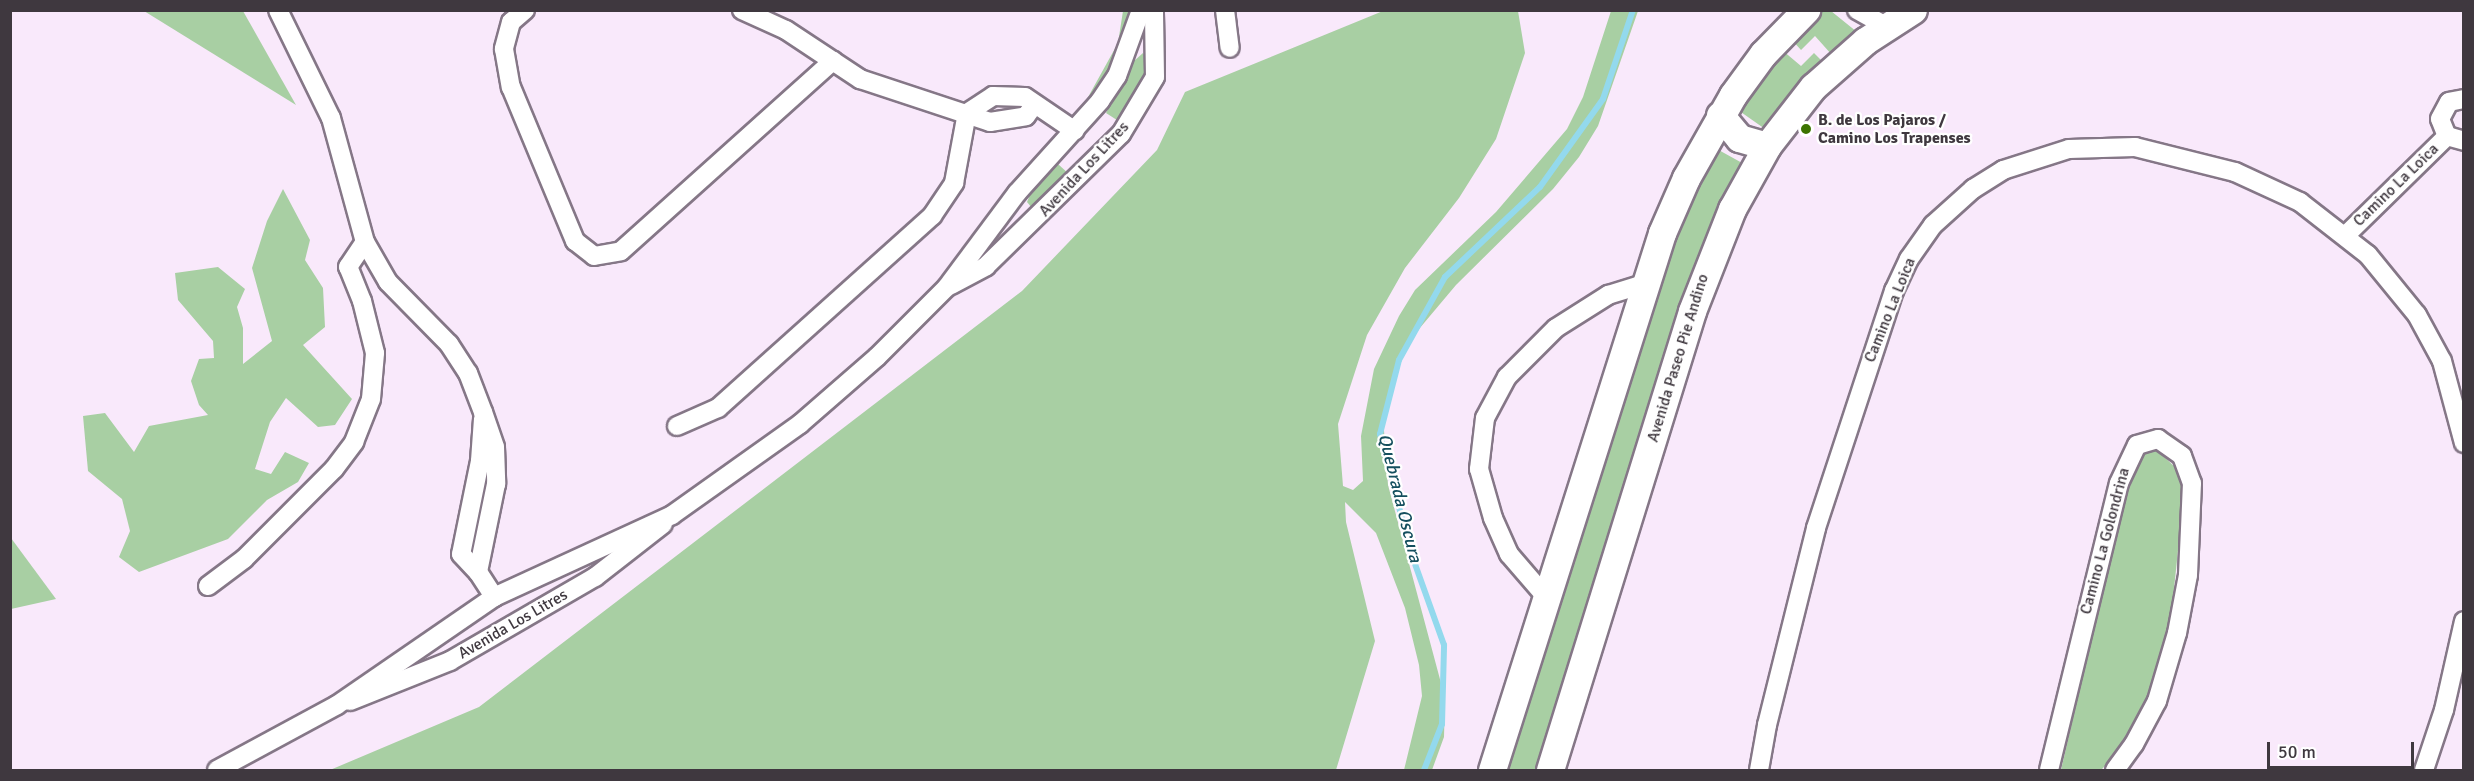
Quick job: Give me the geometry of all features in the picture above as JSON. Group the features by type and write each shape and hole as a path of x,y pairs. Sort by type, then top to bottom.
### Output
{"main road":[{"path":"1492,771 1643,284 1686,178 1720,115 1763,54 1806,10"},
{"name":"Avenida Paseo Pie Andino","path":"1550,771 1703,276 1732,209 1767,146 1813,87 1886,26 1913,10"},
{"path":"1720,115 1739,138 1767,146"}],"street":[{"path":"278,10 331,118 365,242 388,282 449,344 468,374 483,412 495,447 496,484 478,572 494,597"},
{"path":"525,10 512,22 504,49 511,87 575,241 594,256 621,251 832,60"},
{"path":"742,10 786,30 860,80 998,123 1026,116 1034,105"},
{"name":"Avenida Los Litres","path":"337,705 450,661 595,577 650,537 672,515 800,424 877,357 946,286 1017,193 1075,131 1117,76 1141,10"},
{"name":"Avenida Los Litres","path":"946,286 986,266 1040,217 1121,134 1155,77 1157,57 1154,10"},
{"path":"1225,10 1230,48"},
{"path":"1857,10 1886,26"},
{"path":"1126,50 1138,45 1149,47 1157,57"},
{"path":"677,426 718,408 932,216 954,183 967,113 993,96 1025,97 1075,131"},
{"name":"Camino La Loica","path":"2346,235 2455,138 2440,125 2442,112 2449,102 2463,99"},
{"name":"Camino La Loica","path":"1759,771 1795,605 1859,388 1901,274 1918,243 1948,209 1988,179 2024,162 2069,149 2114,146 2172,154 2235,172 2292,198 2346,235 2389,278 2431,338 2451,387 2463,443"},
{"path":"1017,193 1023,216 1040,217"},
{"path":"208,586 253,551 334,470 354,442 371,399 375,353 362,301 348,267 365,242"},
{"path":"1546,597 1509,554 1492,518 1479,469 1485,418 1507,377 1556,328 1608,295 1643,284"},
{"name":"Camino La Golondrina","path":"2049,771 2106,526 2122,473 2137,445 2158,439 2182,456 2192,483 2188,574 2177,633 2157,701 2134,744 2115,771"},
{"name":"Avenida Los Litres","path":"217,771 337,705 494,597 582,554 672,515"},
{"path":"582,554 592,565 595,577"},
{"path":"2424,771 2445,710 2463,621"},
{"path":"404,658 403,671 411,678"}],"green space":[{"path":"144,11 243,11 296,105"},
{"path":"1123,11 1134,11 1123,47 1093,103 1087,99 1118,43"},
{"path":"1383,11 1518,11 1525,53 1496,139 1459,198 1405,268 1367,335 1338,424 1343,486 1353,490 1363,481 1361,436 1374,369 1399,316 1415,290 1496,212 1567,129 1583,97 1611,11 1638,11 1598,126 1579,157 1553,189 1456,285 1419,329 1401,358 1389,392 1383,417 1388,485 1445,698 1444,737 1432,770 1404,770 1422,696 1419,665 1405,608 1376,533 1345,502 1346,522 1375,641 1336,770 330,770 479,707 1022,291 1157,150 1185,92"},
{"path":"1823,11 1831,11 1857,32 1832,55 1815,36 1801,50 1792,40"},
{"path":"1782,50 1801,66 1814,53 1823,62 1765,129 1738,110"},
{"path":"1143,53 1148,62 1146,75 1120,122 1106,113 1134,61"},
{"path":"1715,148 1744,164 1540,770 1503,770 1672,236"},
{"path":"1058,164 1070,175 1035,209 1032,208 1027,202 1032,190"},
{"path":"283,189 310,240 305,260 323,288 325,327 303,345 352,399 335,425 318,427 286,398 270,422 255,469 271,474 285,452 309,463 298,482 267,500 228,539 139,572 119,557 130,531 122,499 88,471 83,416 105,413 134,452 149,426 208,415 199,405 191,381 199,359 214,358 213,341 178,300 175,273 218,267 245,289 237,307 243,328 243,364 272,341 252,268 267,221"},
{"path":"2156,449 2178,470 2184,493 2172,608 2161,658 2145,708 2117,754 2101,770 2061,770 2120,513 2139,461 2146,451"},
{"path":"11,538 56,599 11,609"}],"waterway":[{"name":"Quebrada Oscura","path":"1424,770 1442,724 1444,645 1411,553 1380,434 1399,360 1445,277 1540,187 1603,99 1633,10"}],"place":[{"name":"B. de Los Pajaros / Camino Los Trapenses","path":"1806,129"}]}
